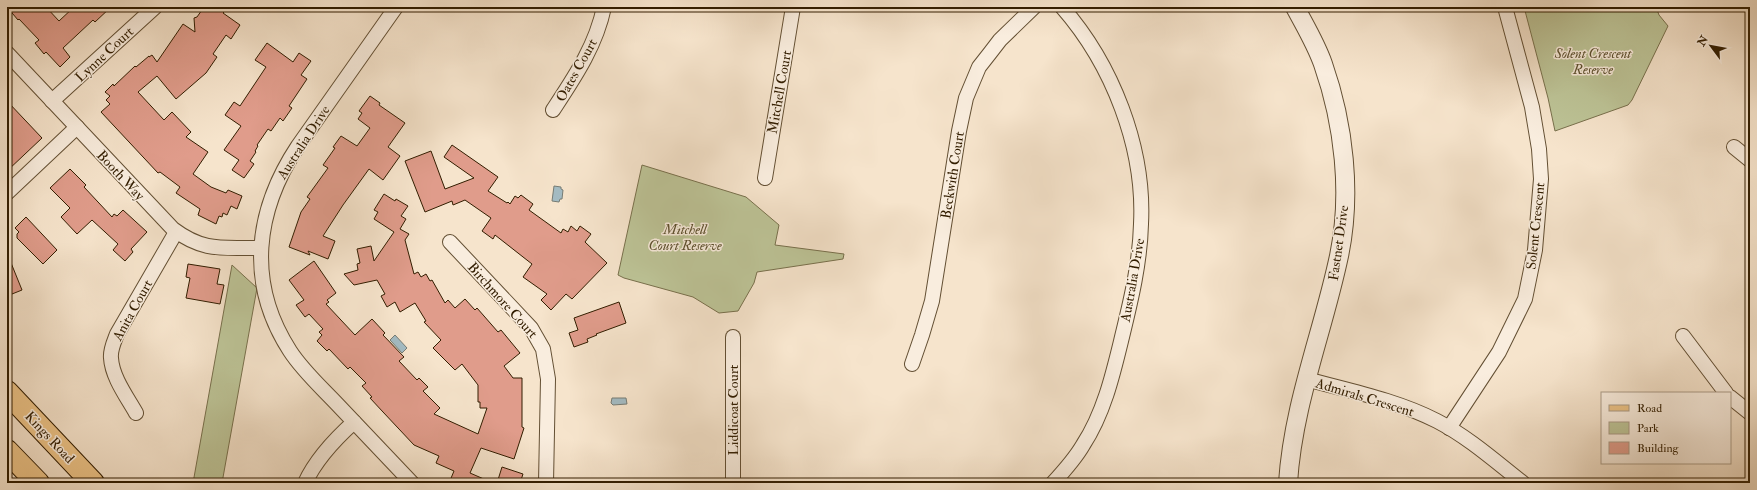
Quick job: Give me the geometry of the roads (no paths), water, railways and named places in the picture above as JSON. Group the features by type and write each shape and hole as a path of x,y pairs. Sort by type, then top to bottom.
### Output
{"main road":[{"name":"Kings Road","path":"7,392 89,482"},
{"path":"7,451 32,480"}],"street":[{"name":"Lynne Court","path":"52,101 155,7"},
{"name":"Australia Drive","path":"396,7 298,146 275,186 265,217 261,248 262,272 267,299 282,336 299,364 412,483"},
{"name":"Oates Court","path":"553,110 581,67 592,45 604,7"},
{"name":"Mitchell Court","path":"765,178 793,7"},
{"name":"Beckwith Court","path":"912,364 932,301 966,98 979,67 1000,40 1034,7"},
{"name":"Australia Drive","path":"1053,483 1083,445 1093,427 1107,393 1138,268 1141,223 1138,174 1135,155 1122,110 1106,72 1088,41 1062,7"},
{"name":"Fastnet Drive","path":"1288,483 1297,420 1306,379 1340,254 1345,208 1345,181 1342,146 1330,85 1315,44 1295,7"},
{"name":"Solent Crescent","path":"1450,428 1499,352 1525,299 1535,250 1541,179 1539,149 1532,107 1505,7"},
{"name":"Booth Way","path":"7,53 176,232 193,242 211,247 261,248"},
{"path":"7,193 77,128"},
{"path":"1734,147 1750,160"},
{"name":"Anita Court","path":"136,413 113,370 110,358 112,346 117,334 176,232"},
{"name":"Birchmore Court","path":"450,242 531,328 543,349 548,379 546,483"},
{"name":"Liddicoat Court","path":"733,336 733,483"},
{"path":"1683,336 1725,392"},
{"name":"Admirals Crescent","path":"1306,379 1398,404 1435,420 1472,443 1522,483"},
{"path":"1731,398 1750,414"},
{"path":"304,483 327,448 354,422"}],"water":[{"path":"554,186 561,187 563,190 562,199 560,199 559,202 552,201"},
{"path":"395,335 407,348 402,353 390,340"},
{"path":"612,398 626,398 627,404 613,405 611,403"}],"park label":[{"name":"Solent Crescent Reserve","path":"1593,62"},
{"name":"Mitchell Court Reserve","path":"685,238"}]}
